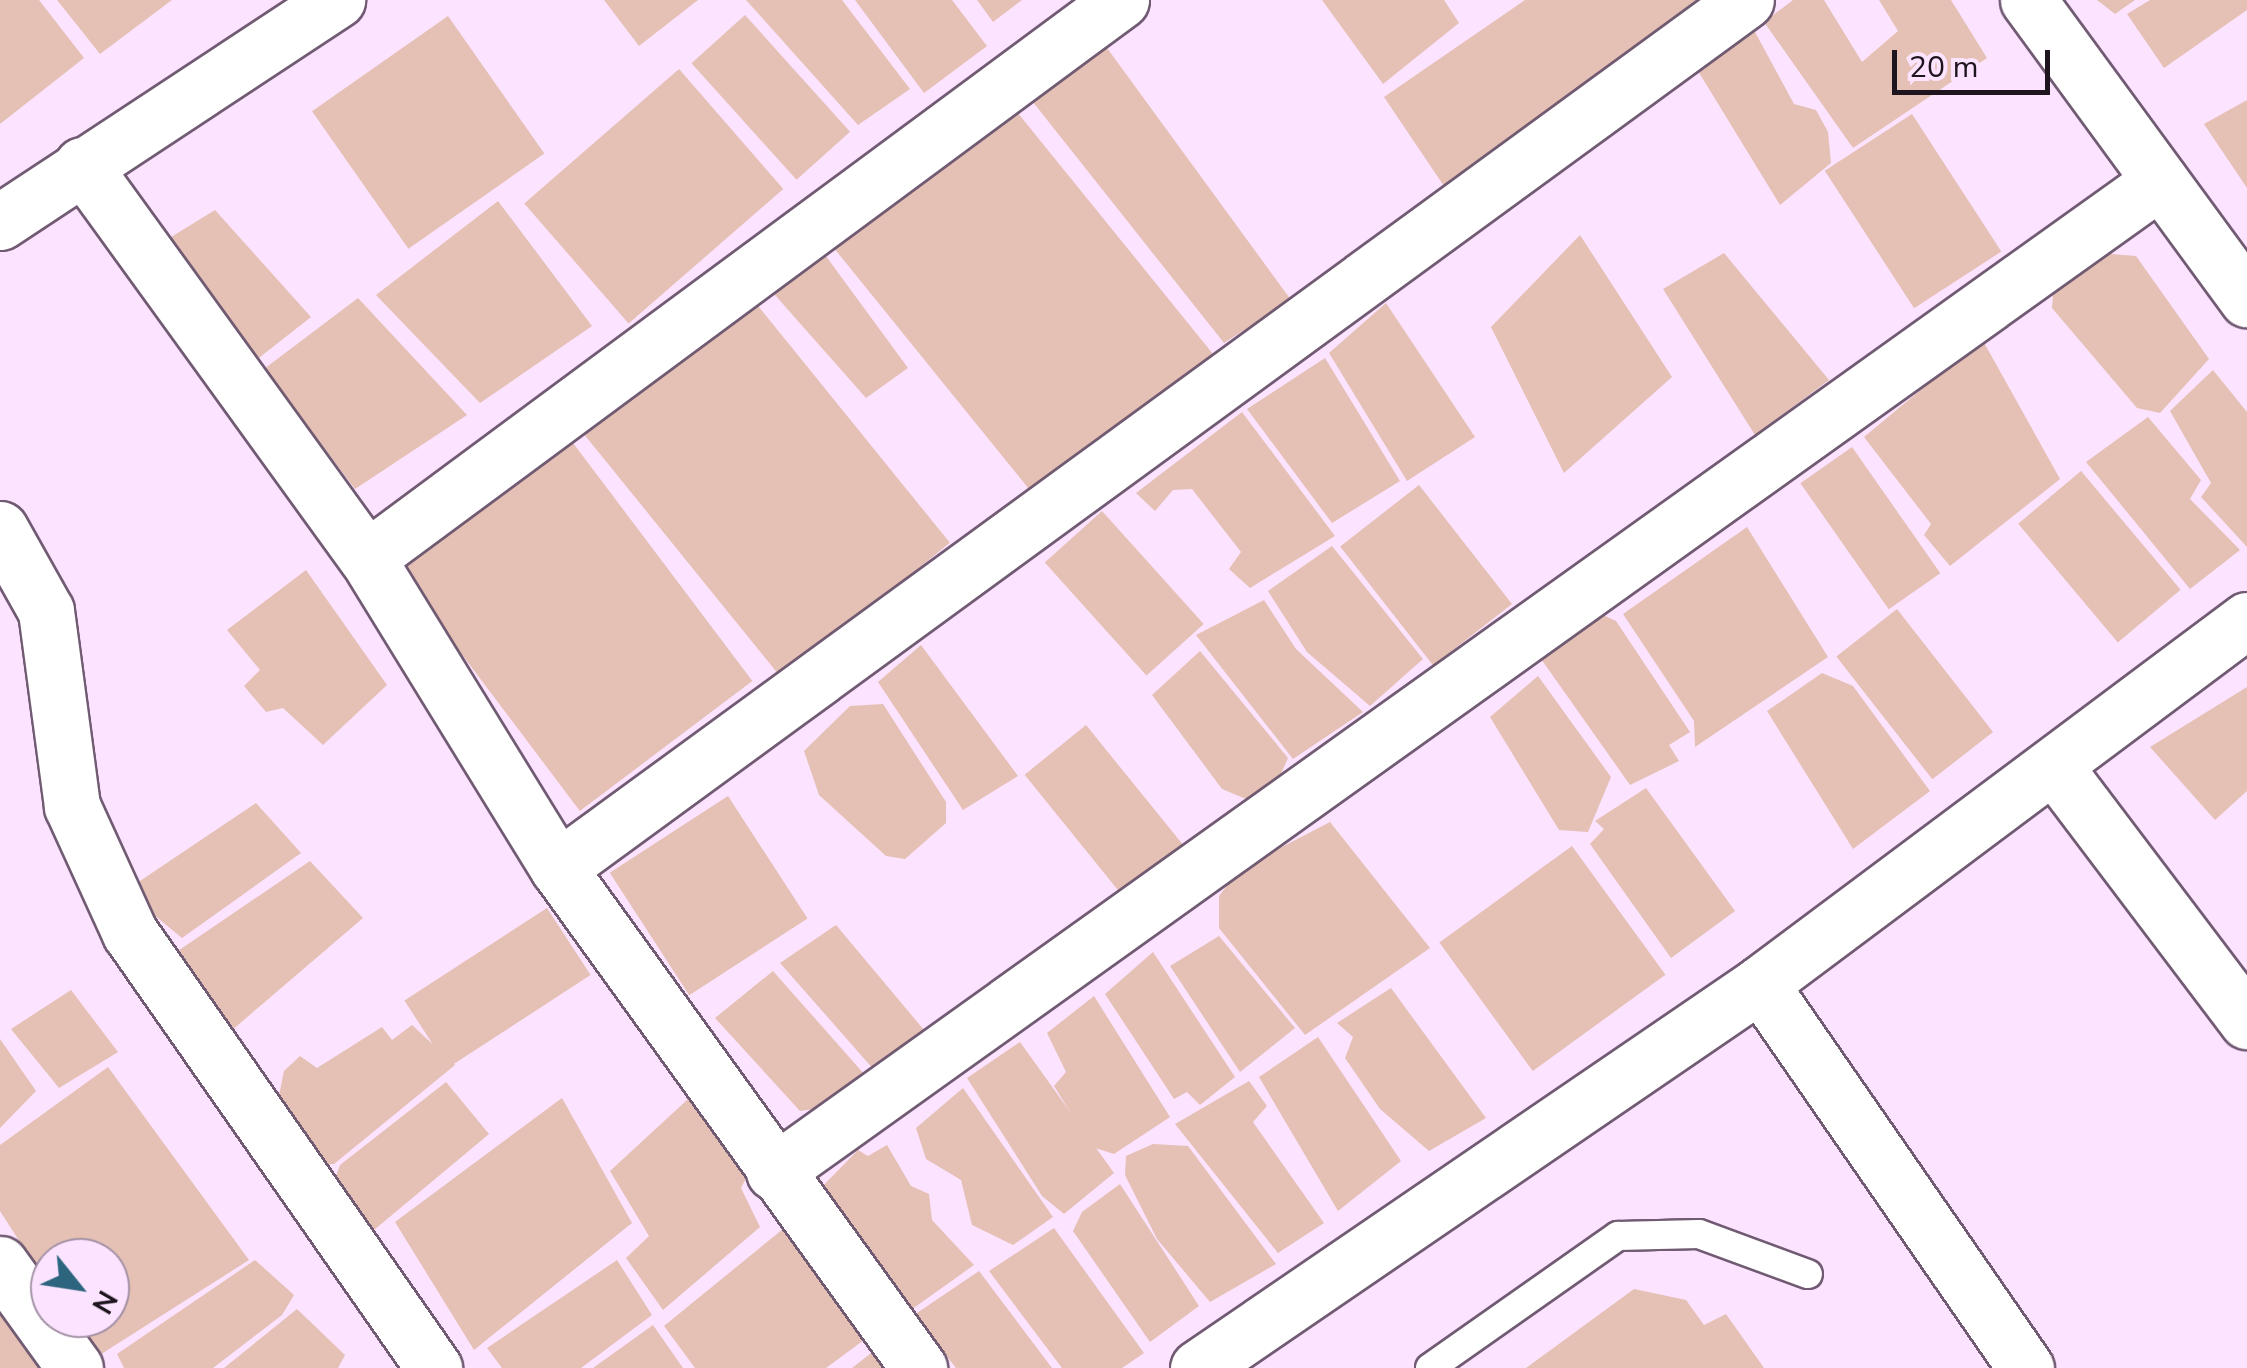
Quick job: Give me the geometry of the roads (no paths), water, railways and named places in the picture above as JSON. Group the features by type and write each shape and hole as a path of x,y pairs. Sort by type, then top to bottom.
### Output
{"street":[{"path":"0,222 82,164 337,0"},
{"path":"367,558 1121,0"},
{"path":"558,868 1746,0"},
{"path":"2028,0 2247,299"},
{"path":"82,164 367,558 558,868 919,1368"},
{"path":"774,1172 2160,181"},
{"path":"0,529 46,612 72,806 130,933 434,1368"},
{"path":"1198,1368 1760,984 2057,770 2247,620"},
{"path":"2057,770 2247,1021"},
{"path":"1760,984 2026,1368"},
{"path":"0,1264 74,1368"}],"lane":[{"path":"1430,1368 1618,1236 1699,1234 1808,1274"}]}
